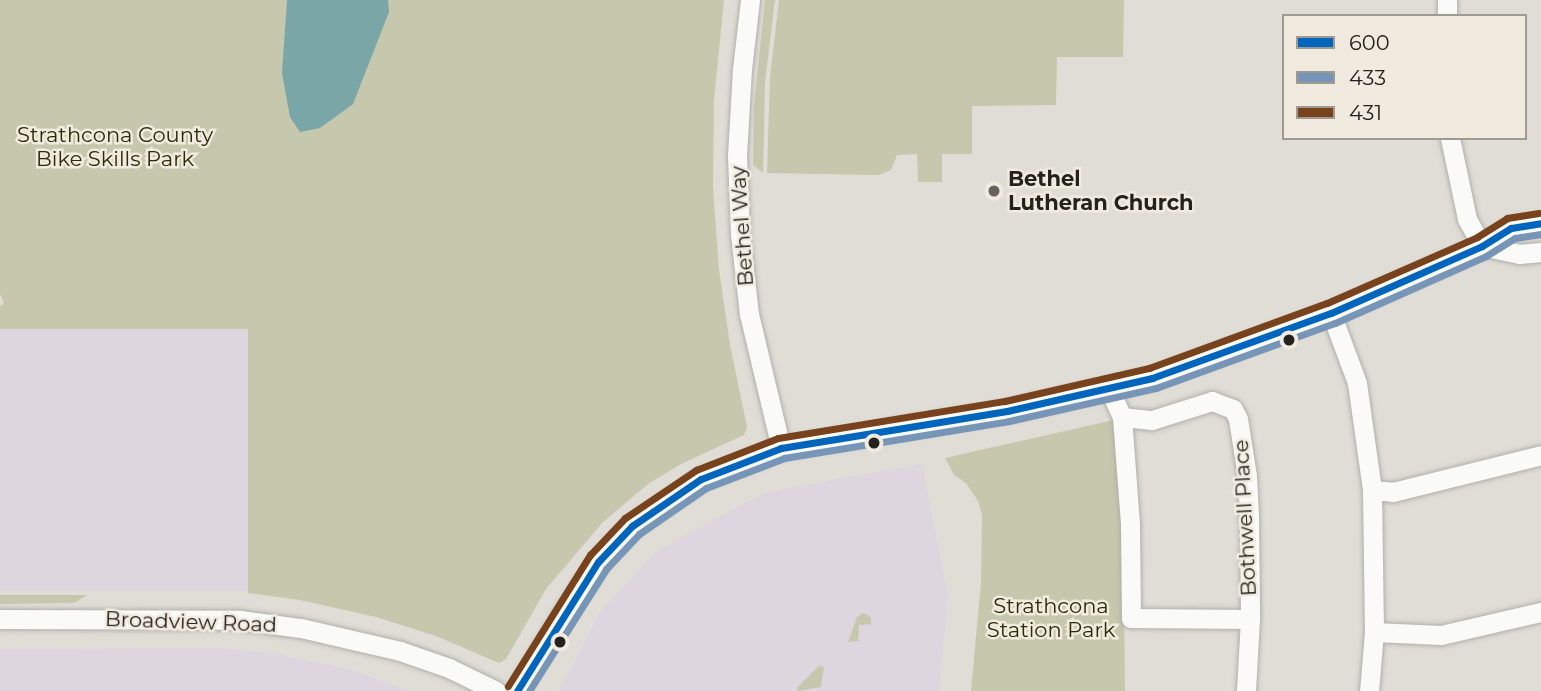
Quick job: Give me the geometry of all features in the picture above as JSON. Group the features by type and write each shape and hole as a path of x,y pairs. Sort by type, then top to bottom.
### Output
{"street":[{"name":"Bethel Way","path":"750,0 742,69 737,155 740,234 750,314 781,449"},
{"path":"1450,140 1467,219 1482,246 1519,254 1541,252"},
{"path":"517,691 580,587 632,526 701,479 781,449 1007,411 1152,378 1331,313 1482,246 1511,228 1541,223"},
{"path":"1331,313 1357,383 1372,491 1374,632 1369,691"},
{"name":"Bothwell Place","path":"1109,389 1122,417 1130,523 1131,618 1250,619"},
{"name":"Bothwell Place","path":"1122,417 1152,420 1212,401 1233,409 1243,436 1247,476 1250,619 1245,691"},
{"path":"1372,491 1394,492 1541,455"},
{"path":"1374,632 1440,635 1541,612"},
{"name":"Broadview Road","path":"0,619 226,619 301,628 400,651 449,668 496,691"}],"shaded area":[{"path":"0,329 248,329 248,591 0,591"},
{"path":"922,464 948,596 939,691 559,691 601,610 660,549 766,492"},
{"path":"221,648 277,654 352,670 409,691 0,691 0,649"}],"green space":[{"name":"Strathcona County Bike Skills Park","path":"0,0 724,0 714,100 713,188 719,270 730,345 747,427 744,435 681,464 648,484 602,523 546,589 506,659 499,663 436,636 376,617 300,600 248,593 248,329 0,329 0,306 4,303 0,294"},
{"path":"765,0 775,0 765,82 763,173 753,165 754,106"},
{"path":"779,0 1124,0 1123,57 1057,57 1056,105 972,106 972,154 942,154 942,182 918,182 917,154 897,155 891,170 879,175 767,173 770,77"},
{"name":"Strathcona Station Park","path":"1114,420 1122,439 1125,691 971,691 981,582 982,515 978,501 966,483 954,475 945,458"},
{"path":"0,595 87,595 74,603 0,604"},
{"path":"863,613 871,617 871,624 859,625 858,641 848,642 857,617"},
{"path":"819,666 824,667 821,687 798,691 797,688"}],"water":[{"path":"287,0 388,0 389,12 353,104 320,128 300,132 290,117 282,73"}],"transit line":[{"name":"431","path":"508,686 590,555 625,518 696,470 778,438 1005,401 1149,368 1327,303 1477,237 1507,218 1539,213"},
{"name":"600","path":"517,691 598,562 632,526 701,479 781,448 1007,411 1152,378 1331,313 1482,246 1511,228 1541,223"},
{"name":"433","path":"529,691 606,569 639,534 706,488 784,458 1009,421 1156,388 1335,323 1486,256 1515,238 1541,234"}],"place":[{"name":"Bethel Lutheran Church","path":"994,191"}]}
